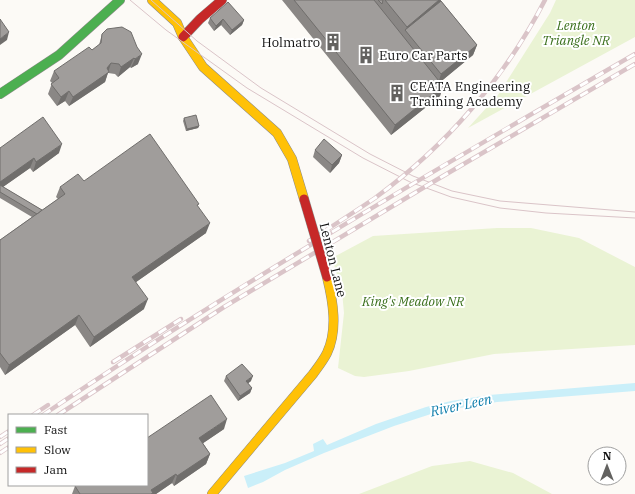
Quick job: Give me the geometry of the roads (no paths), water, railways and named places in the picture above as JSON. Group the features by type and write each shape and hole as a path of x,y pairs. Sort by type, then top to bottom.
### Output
{"street":[{"path":"0,94 59,55 120,0"},
{"name":"Lenton Lane","path":"152,0 178,23 183,36 202,67 278,133 292,159 330,291 332,335 326,354 313,374 212,494"},
{"path":"173,34 183,36 200,18 222,0"}],"water":[{"name":"River Leen","path":"635,383 635,391 497,402 431,414 394,426 324,453 248,488 244,476 285,463 314,451 313,444 323,439 327,445 376,424 426,407 451,401 489,395"}],"tram line":[{"path":"130,0 166,30 247,88 363,158 410,182 451,197 500,208 546,213 635,218"},
{"path":"151,0 197,41 261,88 370,154 413,176 452,191 500,201 635,212"}],"railway":[{"path":"309,241 375,198 401,178 449,133 472,109 512,57 545,0"},
{"path":"44,414 188,320 410,185 635,54"},
{"path":"60,414 224,307 438,179 635,64"},
{"path":"113,362 181,319"},
{"path":"34,414 48,405"},
{"path":"0,437 8,432"},
{"path":"0,444 8,439"},
{"path":"0,453 8,448"}],"place":[{"name":"Holmatro","path":"333,42"},
{"name":"Euro Car Parts","path":"366,55"},
{"name":"CEATA Engineering Training Academy","path":"397,93"}],"park label":[{"name":"Lenton Triangle NR","path":"576,32"},
{"name":"King's Meadow NR","path":"413,301"}]}
